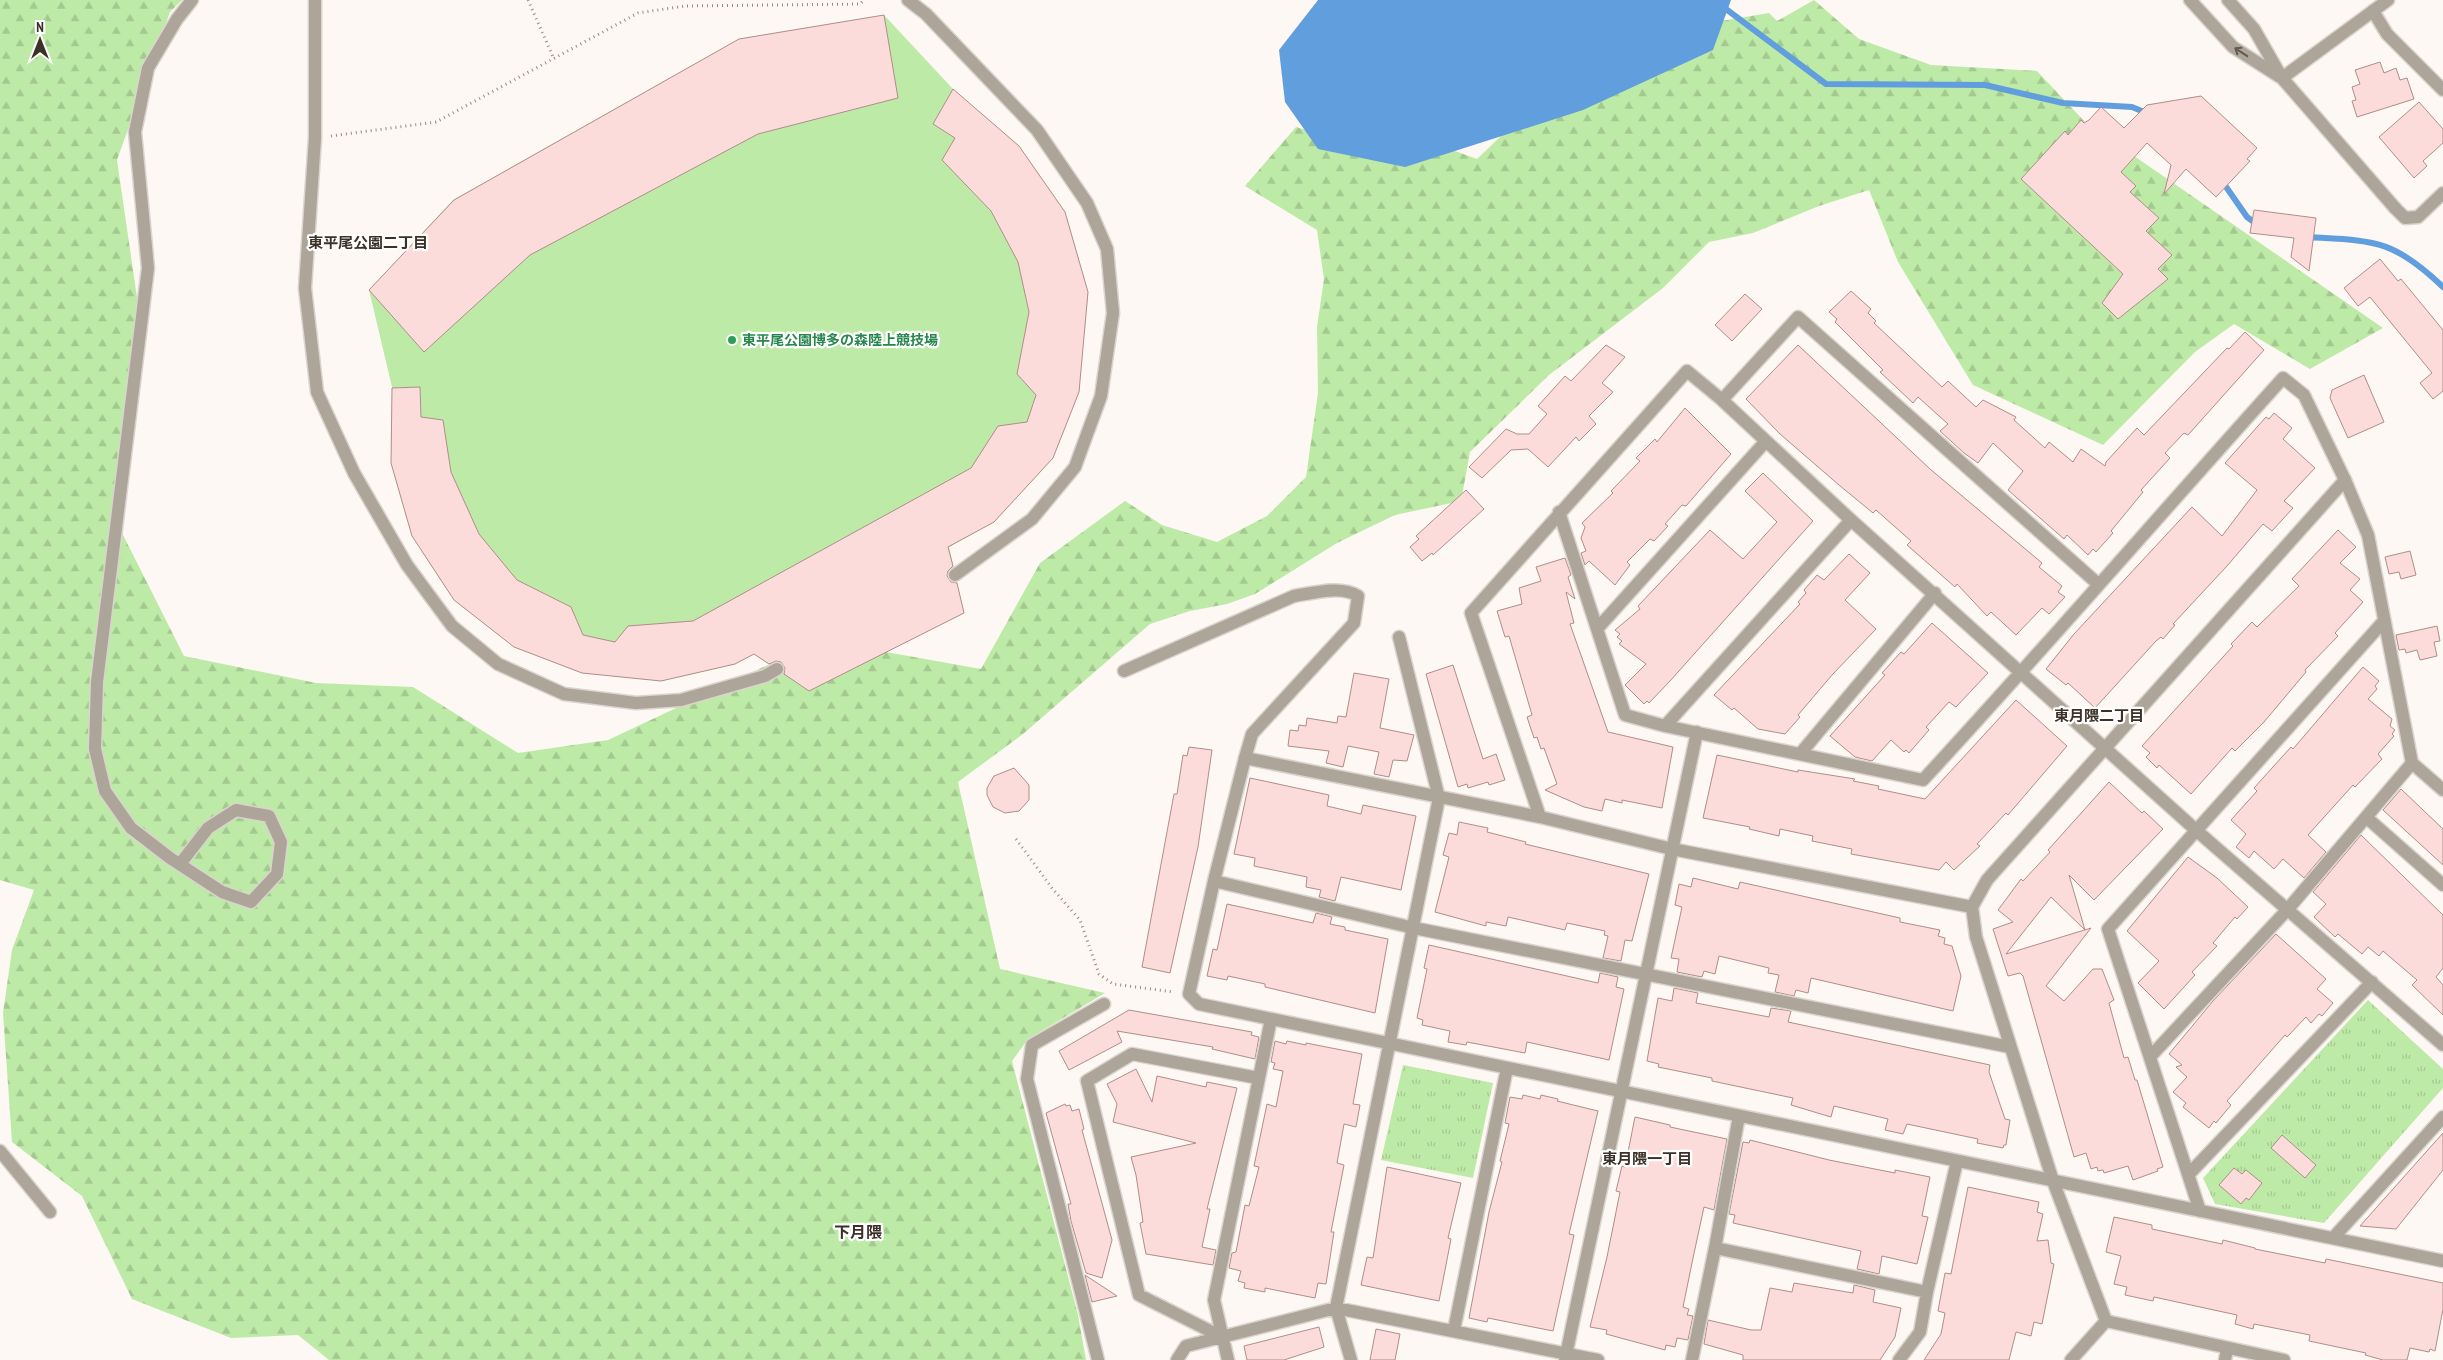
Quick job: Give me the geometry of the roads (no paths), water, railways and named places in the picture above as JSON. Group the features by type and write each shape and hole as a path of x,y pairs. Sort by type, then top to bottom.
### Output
{"street":[{"path":"180,864 208,828 236,810 269,816 281,842 277,874 251,902 222,892 180,864 131,828 105,791 94,749 96,682 148,268 134,132 148,68 192,0"},
{"path":"315,0 316,138 305,288 317,392 354,472 407,566 452,626 498,664 564,694 636,703 681,700 765,676 777,669"},
{"path":"908,0 926,14 1037,130 1087,203 1107,250 1113,313 1102,396 1075,467 1032,519 965,570 955,575"},
{"path":"2190,0 2233,47 2282,78"},
{"path":"2228,0 2254,29 2282,78 2405,218 2418,218 2443,194"},
{"path":"2282,78 2388,0"},
{"path":"2374,11 2387,34 2443,90"},
{"path":"1722,400 1798,317 2098,584"},
{"path":"1540,818 1471,613 1559,512 1687,371 1722,400 1851,520 1935,593 2021,674 2197,831 2443,1045"},
{"path":"1559,512 1625,715 1665,726 1923,780 2021,674 2098,584 2283,378 2304,395 2345,480 2368,535 2383,622 2412,763 2443,790"},
{"path":"1597,629 1766,440"},
{"path":"2106,1321 2053,1181 1976,937 1972,907 1987,880 2345,480"},
{"path":"1665,726 1851,520"},
{"path":"1124,671 1294,596 1319,592 1350,591 1358,596 1354,623 1252,734 1214,881 1189,994 1199,1004 2443,1261"},
{"path":"1800,754 1935,593"},
{"path":"2200,1211 2108,929 2383,622"},
{"path":"1351,1360 1336,1308 1414,928 1438,798 1399,637"},
{"path":"1565,1356 1697,732"},
{"path":"1245,758 1540,818 1672,849 1972,907"},
{"path":"2150,1057 2288,909 2412,763"},
{"path":"2366,817 2443,885"},
{"path":"1214,881 1414,928 2010,1047"},
{"path":"2189,1174 2372,982"},
{"path":"1098,1360 1027,1079 1032,1045 1104,1004"},
{"path":"1228,1360 1214,1300 1271,1019"},
{"path":"1222,1337 1140,1294 1087,1081 1132,1054 1258,1078"},
{"path":"1454,1330 1506,1068"},
{"path":"1692,1360 1739,1116"},
{"path":"2333,1238 2443,1117"},
{"path":"0,1151 50,1212"},
{"path":"1899,1360 1920,1332 1927,1292 1957,1161"},
{"path":"1715,1248 1927,1292"},
{"path":"1177,1360 1186,1346 1336,1308 1454,1330 1565,1356 1598,1360"},
{"path":"2106,1321 2226,1354 2284,1360"},
{"path":"2071,1360 2106,1321"}],"water":[{"path":"1318,0 1731,0 1713,50 1583,110 1405,167 1318,149 1285,102 1279,50"}],"waterway":[{"path":"1714,0 1826,84 1985,85 2063,103 2132,107 2149,114"},
{"path":"2222,181 2247,217 2258,225"},
{"path":"2306,237 2348,240 2380,245 2410,259 2443,287"}],"place":[{"name":"東平尾公園博多の森陸上競技場","path":"732,340"}],"district":[{"name":"東平尾公園二丁目","path":"368,242"},
{"name":"東月隈二丁目","path":"2099,715"},
{"name":"東月隈一丁目","path":"1647,1158"},
{"name":"下月隈","path":"858,1232"}]}
